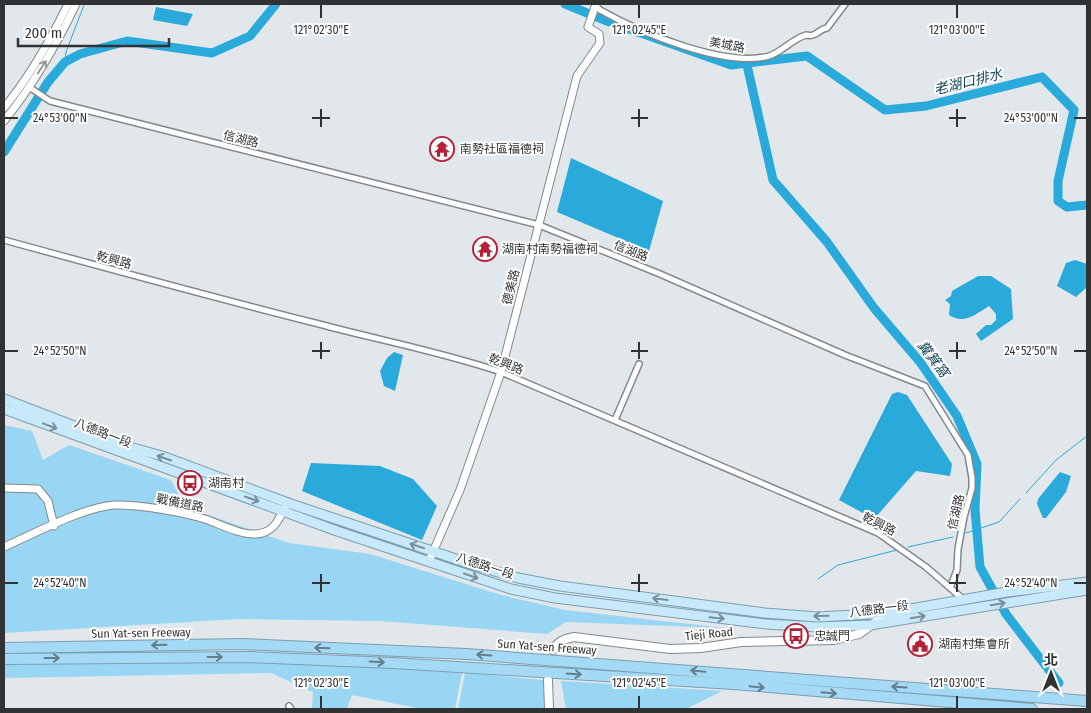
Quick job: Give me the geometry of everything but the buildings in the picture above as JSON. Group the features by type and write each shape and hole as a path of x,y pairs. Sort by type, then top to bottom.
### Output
{"highway":[{"name":"Sun Yat-sen Freeway","path":"4,648 242,644 466,654 1087,701"},
{"name":"Sun Yat-sen Freeway","path":"4,659 249,656 733,684 1032,709"}],"main road":[{"name":"八德路一段","path":"4,399 126,446 162,456 286,507 337,531 511,589 555,598 766,624 817,627 870,625 1087,590"},
{"name":"八德路一段","path":"4,409 125,455 286,507 518,578 560,586 765,614 818,616 888,613 1007,592 1087,582"},
{"name":"Tieji Road","path":"553,650 556,644 564,639 574,638 670,649 701,648 741,642 834,640 860,634 888,613"},
{"path":"548,680 549,709"}],"street":[{"path":"4,108 25,80 49,41 68,4"},
{"path":"4,121 58,42 76,4"},
{"name":"美城路","path":"595,6 642,32 716,54 746,59 771,55 806,35 814,35 822,28 827,28 846,4"},
{"name":"德美路","path":"428,561 460,490 501,372 577,76 600,42 599,34 588,27 595,6"},
{"name":"信湖路","path":"29,87 50,101 539,224 660,274 845,355 925,386 968,455 972,478 972,488 964,516 958,549 957,570 950,588"},
{"name":"乾興路","path":"4,240 240,304 402,345 454,356 501,372 878,533 901,548 962,600"},
{"path":"615,420 639,364"},
{"path":"4,488 38,489 48,500 54,526"},
{"name":"戰備道路","path":"4,547 91,509 114,505 132,506 202,518 255,534 269,530 279,523 286,507"}],"shaded area":[{"path":"156,7 193,14 187,26 153,20"},
{"path":"571,158 663,201 649,251 557,212"},
{"path":"1075,260 1087,264 1087,287 1076,297 1057,286 1066,263"},
{"path":"978,276 991,276 1011,289 1013,319 981,341 976,334 986,325 991,325 996,320 996,314 989,306 975,315 960,319 949,315 950,304 945,300 951,296 952,291"},
{"path":"394,352 403,355 395,391 384,386 380,371 387,358"},
{"path":"898,392 907,395 952,464 950,476 916,471 874,519 839,500 892,394"},
{"path":"4,425 32,431 43,460 69,445 171,480 185,507 289,543 370,554 501,595 565,610 725,628 566,622 547,634 380,621 239,619 4,633"},
{"path":"311,463 380,466 413,479 437,506 422,540 302,491"},
{"path":"1060,472 1071,476 1066,492 1046,518 1043,518 1037,504 1038,499"},
{"path":"274,661 462,673 455,709 422,709 352,695 347,709 312,709 313,692 271,673 4,678 4,664"},
{"path":"465,673 543,680 545,709 458,709"},
{"path":"561,681 722,691 686,709 566,709"}],"waterway":[{"path":"4,152 48,82 65,62 80,54 127,41 212,53 250,36 276,4"},
{"name":"老湖口排水","path":"565,4 731,65 807,56 885,110 926,106 1042,77 1074,110 1058,181 1058,201 1067,207 1087,205"},
{"path":"65,62 66,52 84,5"},
{"name":"糞箕窩","path":"747,65 773,180 827,242 874,308 920,362 957,416 977,464 975,510 980,567 1006,614 1059,683"},
{"path":"1026,493 1056,460 1087,436"},
{"path":"966,533 999,522 1020,499"},
{"path":"908,547 953,537"},
{"path":"818,579 838,565 897,550"}],"place":[{"name":"南勢社區福德祠","path":"442,149"},
{"name":"湖南村南勢福德祠","path":"485,249"},
{"name":"湖南村","path":"190,483"},
{"name":"忠誠門","path":"796,636"},
{"name":"湖南村集會所","path":"920,644"}]}
